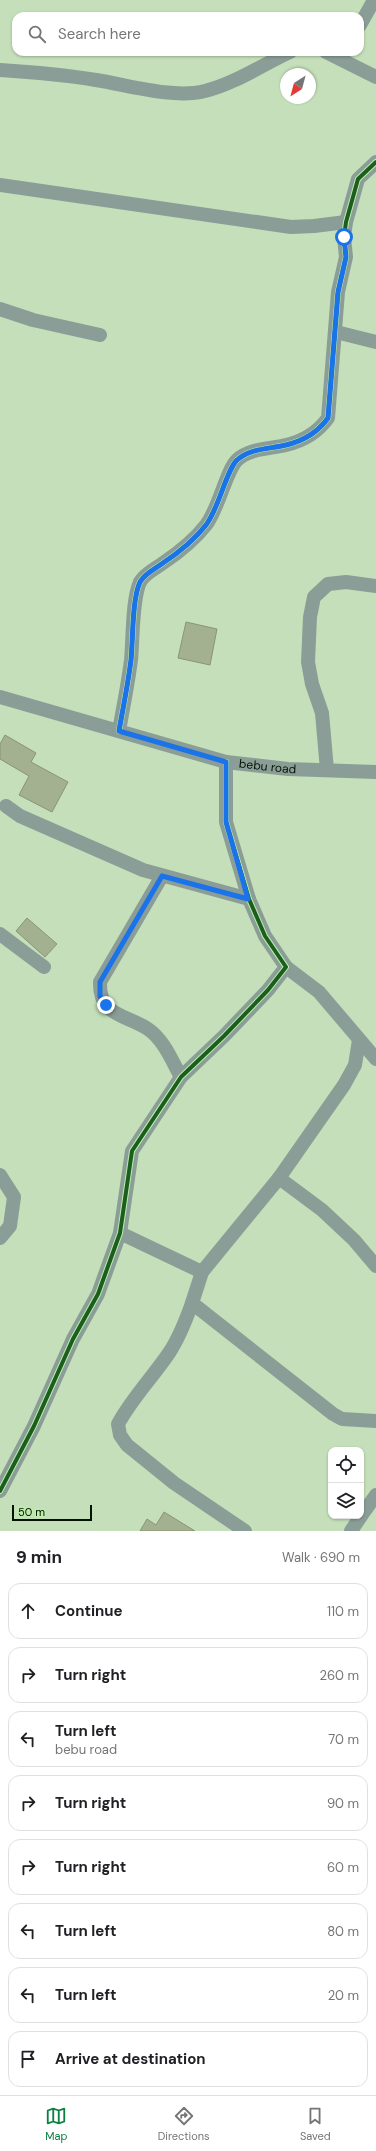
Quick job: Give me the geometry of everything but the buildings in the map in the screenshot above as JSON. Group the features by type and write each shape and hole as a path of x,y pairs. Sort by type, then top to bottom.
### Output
{"street":[{"path":"364,18 374,0"},
{"path":"0,70 94,80 163,91 187,93 204,91 232,80 282,56"},
{"path":"344,56 376,77"},
{"path":"119,731 131,661 136,598 140,582 148,573 178,552 205,526 216,510 236,461 244,455 260,449 287,445 320,429 328,418 338,292 346,257 344,237 346,222 358,179 376,162"},
{"path":"0,185 291,227 346,222"},
{"path":"0,309 33,320 100,335"},
{"path":"336,332 376,342"},
{"path":"327,770 322,713 312,684 308,662 310,617 314,597 328,584 346,582 376,586"},
{"name":"bebu road","path":"0,697 226,762 288,769 376,772"},
{"path":"226,762 226,822 248,899 265,936 286,967 319,992 376,1059"},
{"path":"6,806 20,816 143,870 248,899"},
{"path":"162,876 100,982 100,996 106,1005 122,1016 149,1029 164,1046 181,1077"},
{"path":"0,934 44,967"},
{"path":"0,1491 34,1426 74,1339 98,1294 120,1233 132,1151 181,1077 230,1031 268,990 286,967"},
{"path":"246,1531 174,1483 127,1445 120,1435 118,1424 169,1353 186,1319 202,1272 279,1178 344,1085 355,1066 359,1040"},
{"path":"0,1176 14,1197 10,1226 0,1238"},
{"path":"279,1178 322,1210 354,1240 376,1266"},
{"path":"120,1233 202,1272"},
{"path":"192,1303 333,1414 342,1418 376,1421"},
{"path":"364,1512 376,1495"},
{"path":"351,1531 359,1519"}],"cycle path":[{"path":"119,731 131,660 133,620 137,589 142,579 186,546 206,525 215,509 229,472 237,460 254,451 286,445 298,441 315,432 328,418 338,292 346,257 344,237 346,222 358,179 376,162"},
{"path":"0,1491 34,1426 73,1339 98,1294 120,1233 132,1151 181,1077 224,1036 268,990 286,967 265,936 249,899 226,822 226,762"}],"route":[{"path":"106,1005 100,996 100,982 162,876 248,899 226,822 226,762 119,731 131,661 136,598 140,582 148,573 178,552 205,526 216,510 231,470 236,461 244,455 260,449 287,445 310,435 320,429 328,418 338,292 346,257 344,237"}]}
